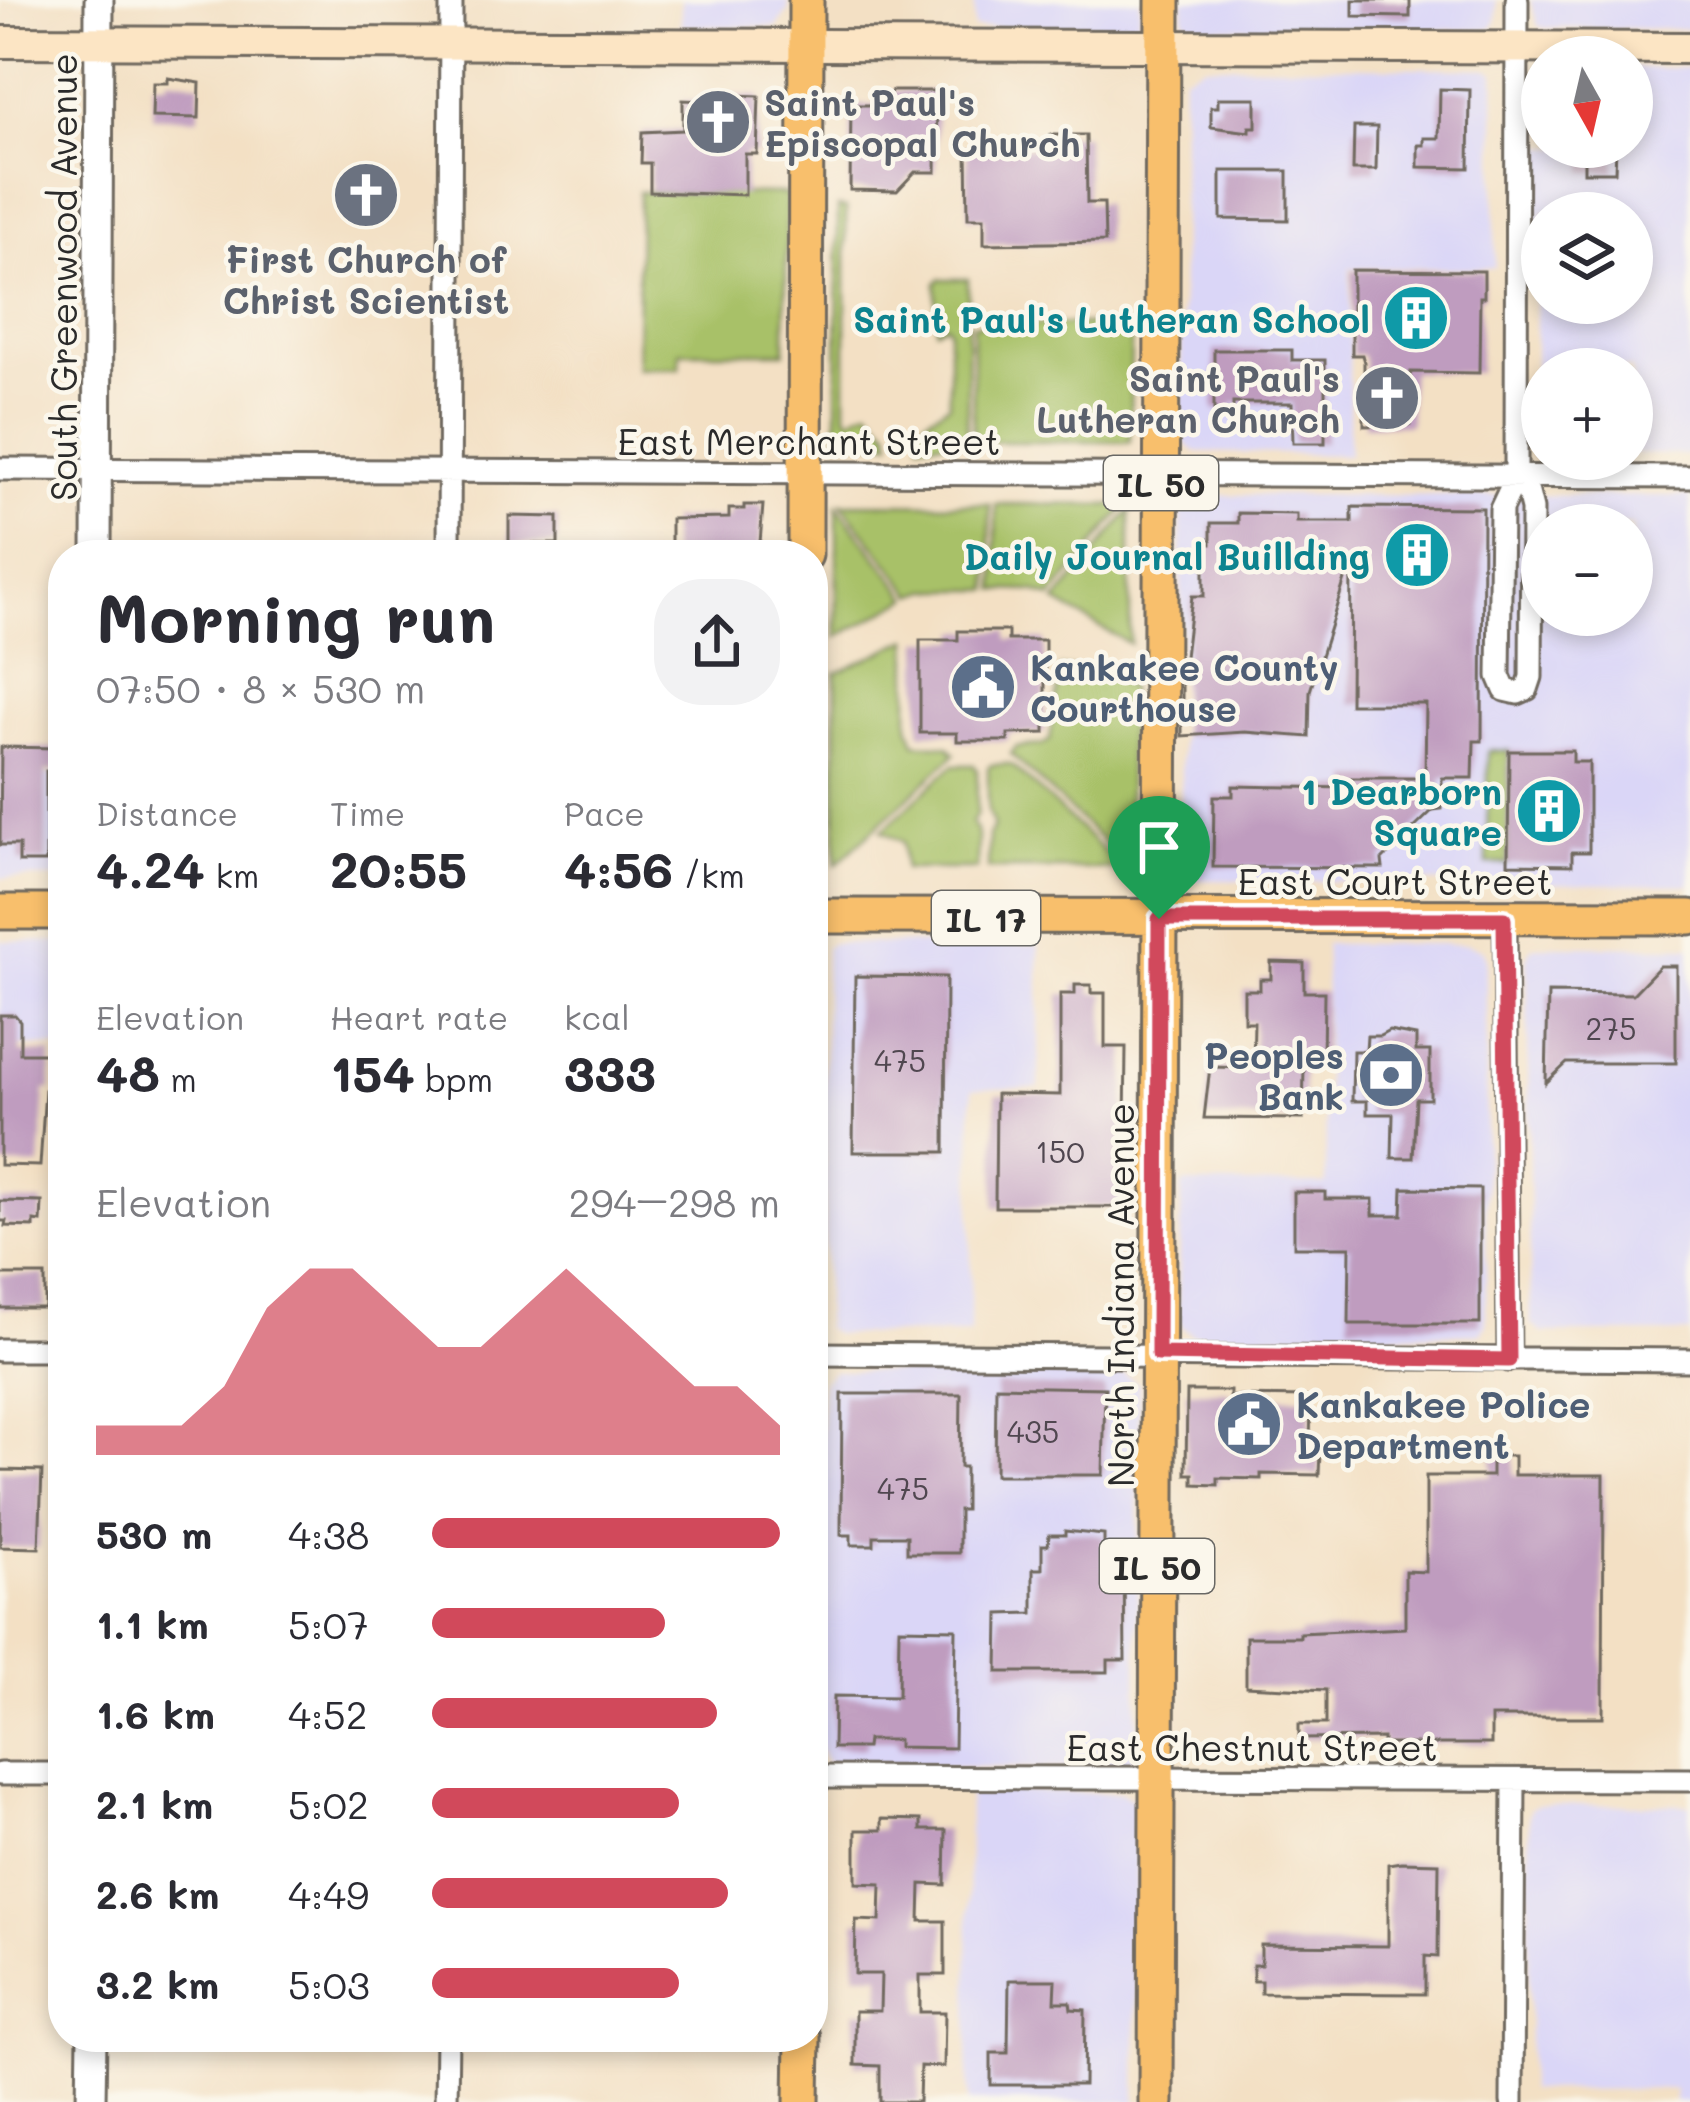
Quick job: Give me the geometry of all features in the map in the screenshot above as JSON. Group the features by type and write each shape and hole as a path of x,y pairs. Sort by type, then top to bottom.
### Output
{"main road":[{"path":"805,540 806,0"},
{"name":"IL 50","path":"1159,919 1163,0"},
{"path":"0,42 1690,48"},
{"path":"0,912 48,912"},
{"name":"East Court Street","path":"828,916 1690,917"},
{"name":"North Indiana Avenue","path":"1156,2102 1159,919"},
{"path":"802,2102 803,2052"}],"street":[{"name":"South Greenwood Avenue","path":"98,540 99,0"},
{"path":"448,540 451,0"},
{"path":"1516,477 1532,508 1532,676 1527,688 1517,693 1505,690 1499,676 1501,509 1516,477 1517,0"},
{"name":"East Merchant Street","path":"0,469 1690,478"},
{"path":"1504,919 1509,1360"},
{"path":"0,1349 48,1350"},
{"path":"828,1354 1690,1360"},
{"path":"0,1774 48,1774"},
{"name":"East Chestnut Street","path":"828,1777 1690,1780"},
{"path":"1512,2102 1514,1780"},
{"path":"92,2052 92,2102"},
{"path":"446,2102 447,2052"}],"shaded area":[{"path":"681,0 788,0 788,11 777,27 681,26"},
{"path":"974,0 1140,0 1140,13 1137,24 1128,27 974,28"},
{"path":"1183,0 1496,0 1496,21 1491,29 1482,30 1192,27 1184,19"},
{"path":"1530,0 1690,0 1690,29 1544,28 1538,26"},
{"path":"1205,65 1488,69 1495,73 1495,268 1350,268 1349,455 1195,452 1181,439 1183,76"},
{"path":"1653,68 1690,68 1690,455 1653,454 1653,348 1535,348 1535,324 1653,324 1653,192 1536,192 1536,168 1653,168"},
{"path":"1199,495 1690,496 1690,885 1194,880 1181,858 1181,507 1188,498"},
{"path":"0,773 48,775 48,878 0,878"},
{"path":"0,941 48,942 48,1047 0,1046"},
{"path":"1325,944 1467,944 1482,949 1486,957 1486,1325 1480,1334 1193,1335 1182,1327 1178,1316 1182,1184 1326,1184"},
{"path":"828,945 1039,945 1039,1088 972,1089 970,1334 834,1334 828,1330"},
{"path":"1531,947 1690,947 1690,1333 1542,1333 1531,1324 1527,956"},
{"path":"833,1371 1123,1374 1139,1384 1137,1751 1132,1761 1112,1769 828,1762 828,1376"},
{"path":"969,1791 1122,1793 1133,1800 1137,1814 1136,2102 968,2102"},
{"path":"1538,1805 1690,1805 1690,2102 1675,2102 1675,2089 1529,2090 1529,1815"}],"green space":[{"path":"639,192 787,194 785,352 680,352 680,368 637,368"},
{"path":"838,207 846,208 846,413 850,418 869,409 889,430 892,442 837,441"},
{"path":"968,279 967,442 920,442 924,420 949,404 949,328 946,324 936,329 936,283"},
{"path":"973,324 1131,325 1130,442 973,442"},
{"path":"841,503 990,504 990,590 928,590 914,595"},
{"path":"996,504 1126,505 1051,598 1034,591 996,590"},
{"path":"837,506 909,598 837,637"},
{"path":"1130,510 1130,644 1056,602"},
{"path":"909,639 909,725 915,743 948,746 955,754 836,864 836,673"},
{"path":"1092,668 1129,687 1128,849 1110,848 1011,754 1016,747 1050,740 1060,669"},
{"path":"1488,750 1509,751 1508,864 1487,864"},
{"path":"1008,764 1123,869 988,869 989,835 994,826 988,812 988,768"},
{"path":"953,765 974,765 977,770 977,813 972,823 978,835 977,869 904,869 903,842 882,831"}],"building":[{"path":"1353,0 1410,0 1410,17 1353,16"},
{"path":"168,78 200,83 199,118 152,117 153,83 168,83"},
{"path":"1440,89 1470,90 1469,168 1418,167 1418,145 1424,145 1424,138 1439,138"},
{"path":"892,91 937,91 936,172 915,172 897,191 850,190 851,105 879,105"},
{"path":"705,94 759,96 757,154 745,154 745,195 650,192 650,163 641,163 642,132 683,130 683,100 705,101"},
{"path":"1218,98 1256,98 1256,127 1250,127 1250,132 1211,127 1211,107 1218,107"},
{"path":"1354,127 1377,127 1376,170 1353,170"},
{"path":"1050,135 1086,135 1087,203 1104,203 1105,242 984,244 984,218 968,218 967,149 1050,148"},
{"path":"1584,168 1615,168 1615,172 1584,172"},
{"path":"1221,171 1288,171 1288,220 1221,219"},
{"name":"Saint Paul's Lutheran School","path":"1352,270 1484,271 1479,373 1411,372 1410,425 1364,426 1364,362 1362,355 1352,355"},
{"path":"1214,350 1292,350 1292,360 1325,360 1325,443 1293,443 1292,403 1233,403 1233,410 1214,410"},
{"path":"744,505 763,505 760,540 671,540 671,519 729,518 729,509 744,509"},
{"path":"1352,507 1483,508 1482,741 1474,741 1473,778 1442,778 1442,809 1433,810 1382,860 1383,868 1213,867 1214,796 1233,796 1233,786 1351,788 1351,778 1425,778 1426,704 1350,704 1351,560 1310,691 1309,737 1245,732 1182,736 1182,683 1192,596 1204,596 1204,544 1211,544 1211,523 1238,523 1238,513 1297,514 1297,522 1352,522"},
{"path":"509,516 558,517 558,540 509,540"},
{"name":"Kankakee County Courthouse","path":"958,631 1008,631 1008,640 1045,640 1045,733 1008,734 1008,741 957,741 957,733 920,733 920,640 958,640"},
{"path":"1,747 48,748 46,862 19,862 19,845 0,845"},
{"name":"1 Dearborn Square","path":"1509,751 1573,751 1573,762 1589,762 1589,852 1572,852 1572,865 1508,864"},
{"path":"1271,962 1304,963 1304,992 1324,992 1323,1060 1309,1060 1308,1067 1304,1066 1303,1119 1204,1118 1210,1067 1253,1068 1254,1022 1244,1022 1244,990 1260,990 1260,979 1271,979"},
{"path":"1660,966 1676,966 1676,1063 1567,1063 1546,1083 1548,993 1633,994"},
{"path":"855,976 946,977 945,1152 853,1152"},
{"path":"1075,985 1091,985 1091,993 1105,993 1105,1047 1126,1047 1124,1207 995,1207 996,1094 1060,1095 1060,994 1075,994"},
{"path":"0,1015 15,1015 20,1021 20,1053 48,1053 48,1090 40,1166 0,1165"},
{"name":"Peoples Bank","path":"1389,1031 1416,1036 1416,1051 1430,1051 1430,1099 1416,1099 1413,1158 1392,1158 1393,1114 1367,1114 1367,1101 1352,1101 1353,1051 1366,1051 1367,1036"},
{"path":"1403,1188 1480,1189 1480,1324 1349,1324 1350,1247 1294,1247 1294,1192 1325,1192 1325,1199 1373,1199 1373,1215 1402,1215"},
{"path":"0,1201 42,1202 41,1222 34,1221 34,1227 5,1226 6,1221 0,1221"},
{"path":"0,1275 45,1275 45,1308 0,1308"},
{"path":"996,1386 1105,1388 1103,1475 995,1475"},
{"name":"Kankakee Police Department","path":"1187,1391 1311,1397 1310,1451 1320,1451 1319,1475 1261,1474 1261,1479 1218,1478 1218,1485 1193,1484 1193,1474 1186,1474"},
{"path":"842,1394 961,1394 965,1510 959,1510 959,1553 907,1553 907,1536 874,1536 874,1545 851,1545 851,1535 841,1535"},
{"path":"1492,1456 1514,1456 1514,1475 1604,1475 1603,1717 1491,1717 1491,1744 1299,1739 1299,1724 1326,1724 1326,1690 1246,1686 1246,1637 1405,1628 1405,1571 1426,1572 1426,1476 1492,1476"},
{"path":"0,1470 42,1471 39,1548 0,1547"},
{"path":"1065,1531 1104,1535 1104,1569 1124,1569 1125,1660 1108,1660 1108,1672 998,1672 999,1614 1033,1613 1033,1569 1042,1569 1042,1545 1048,1545 1049,1535 1065,1535"},
{"path":"899,1628 956,1629 954,1748 898,1747 898,1740 867,1740 866,1748 833,1748 834,1696 898,1697"},
{"path":"882,1819 921,1820 921,1830 946,1830 945,1885 921,1884 920,1921 945,1921 945,1975 920,1975 920,2012 945,2012 944,2067 920,2066 919,2102 880,2102 880,2066 855,2065 855,2011 880,2011 881,1974 855,1974 856,1920 880,1921 881,1884 856,1883 856,1830 882,1830"},
{"path":"1439,1863 1438,1957 1425,1956 1425,1994 1261,1993 1261,1981 1253,1981 1253,1965 1261,1965 1261,1945 1388,1946 1388,1864"},
{"path":"1009,1980 1056,1980 1055,2002 1070,2002 1071,2009 1085,2010 1084,2085 991,2085 991,2053 1008,2053"}],"place":[{"name":"Saint Paul's Episcopal Church","path":"718,122"},
{"name":"First Church of Christ Scientist","path":"366,195"},
{"name":"Saint Paul's Lutheran School","path":"1416,318"},
{"name":"Saint Paul's Lutheran Church","path":"1387,398"},
{"name":"Daily Journal Buillding","path":"1417,555"},
{"name":"Kankakee County Courthouse","path":"983,687"},
{"name":"1 Dearborn Square","path":"1549,811"},
{"name":"Peoples Bank","path":"1391,1075"},
{"name":"Kankakee Police Department","path":"1249,1424"}],"route":[{"path":"1159,919 1504,919 1509,1360 1158,1354 1159,919"}]}
